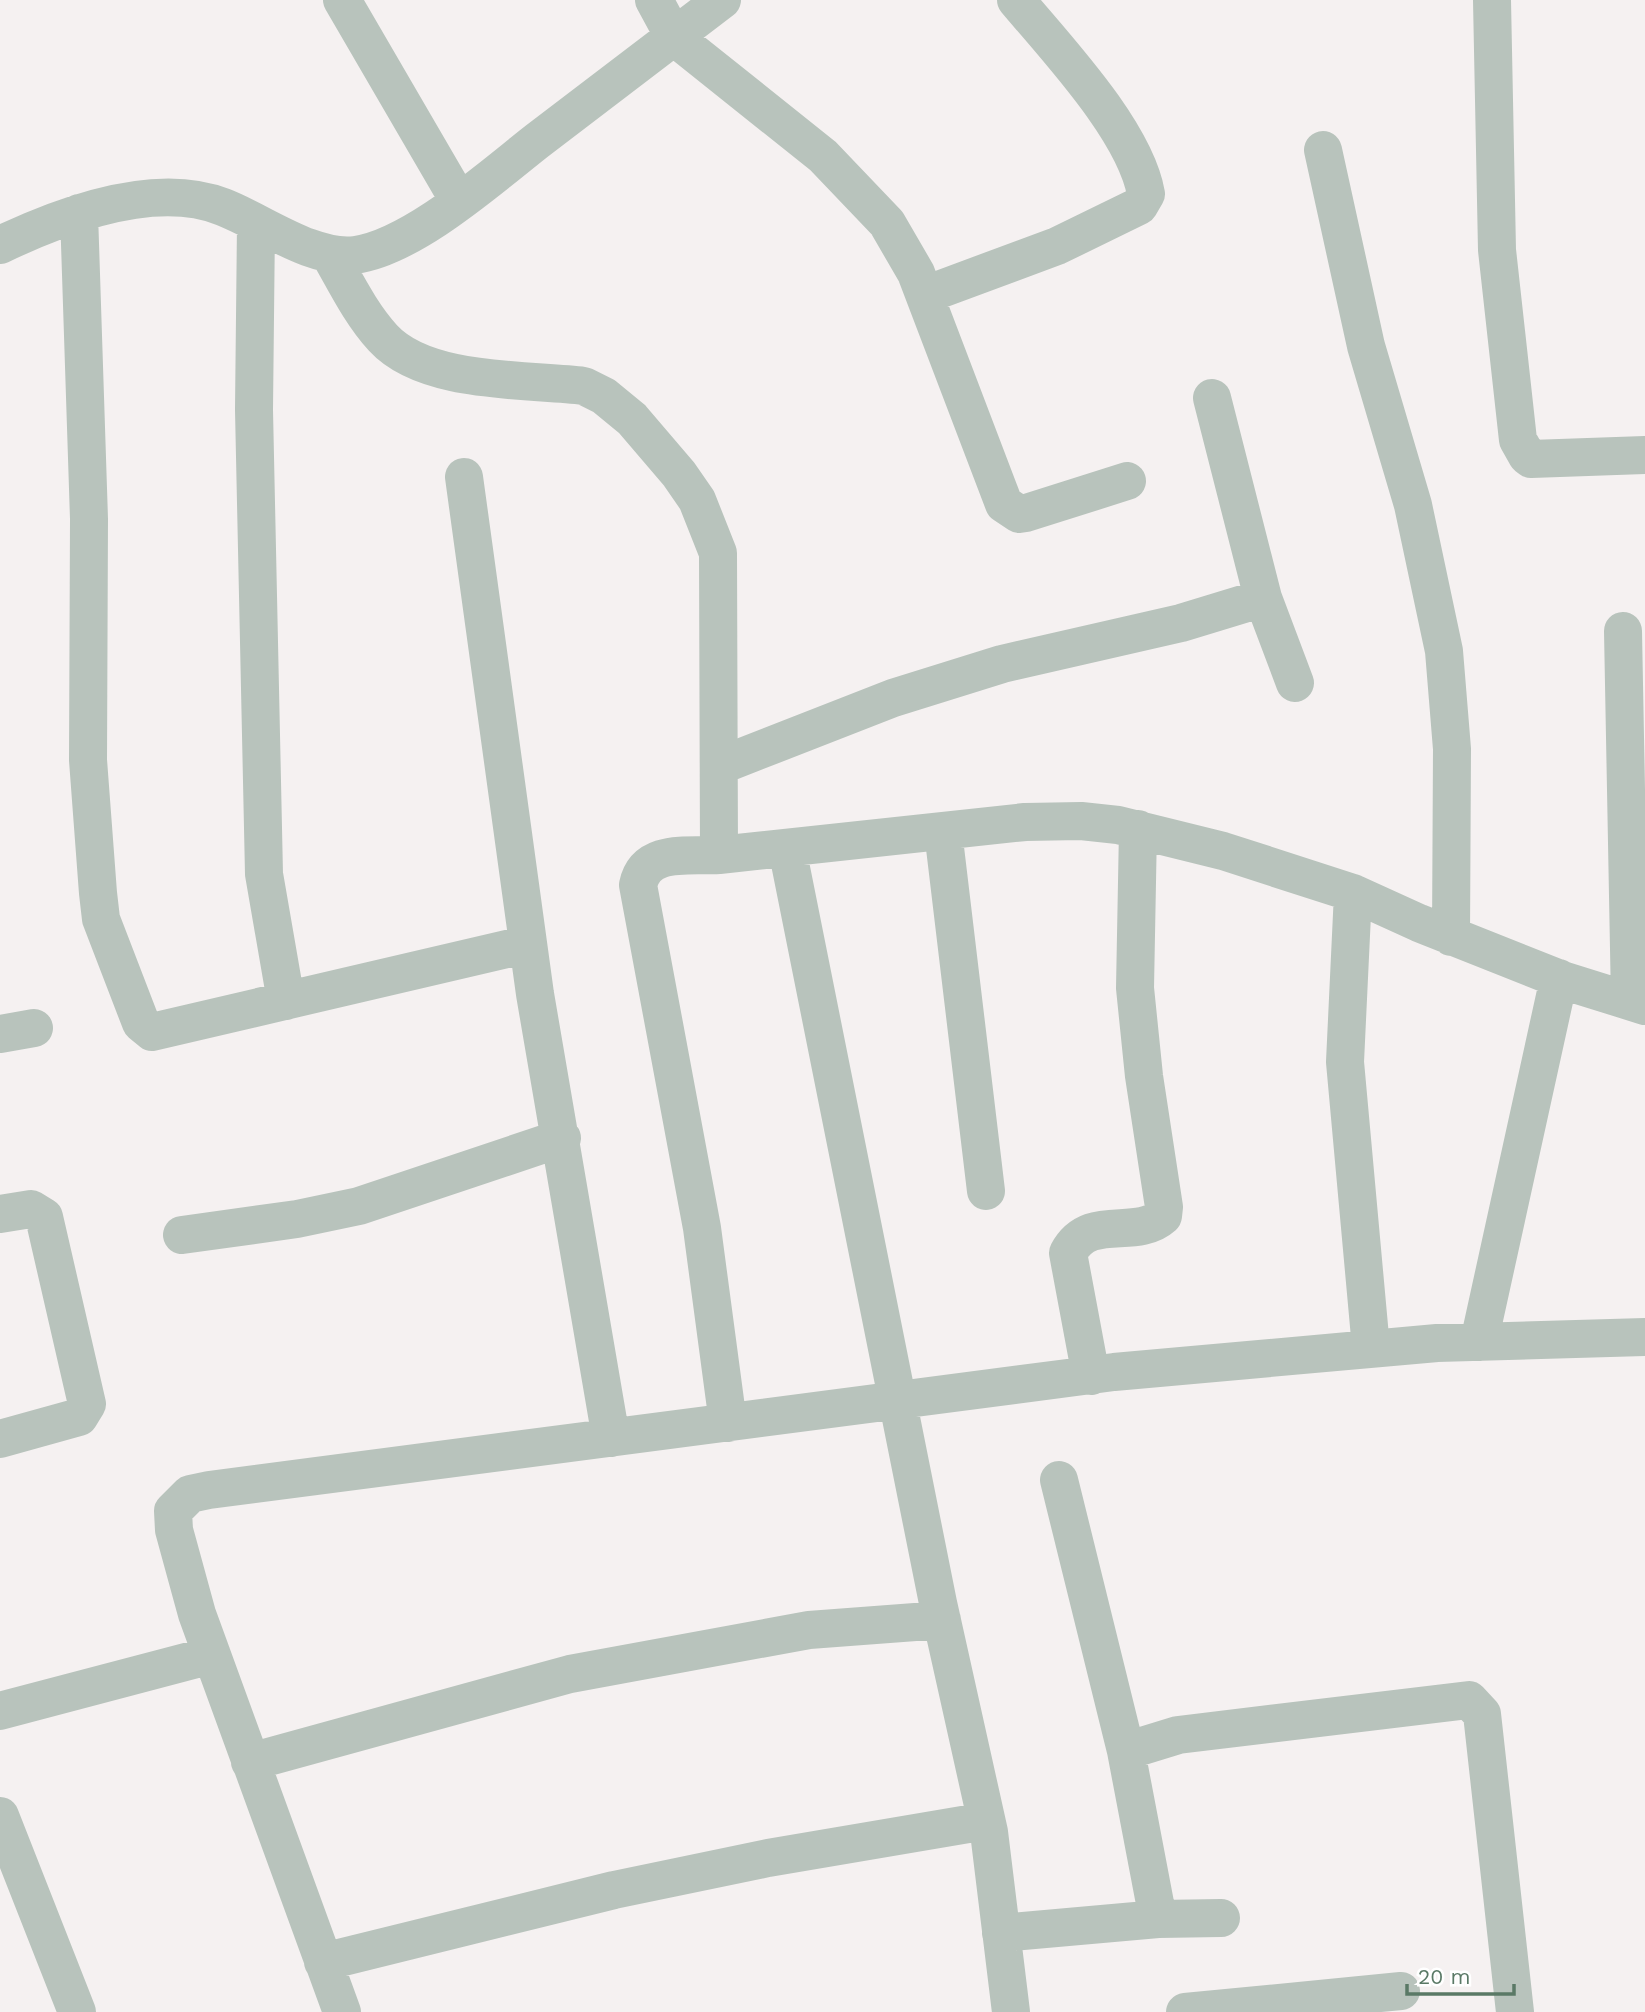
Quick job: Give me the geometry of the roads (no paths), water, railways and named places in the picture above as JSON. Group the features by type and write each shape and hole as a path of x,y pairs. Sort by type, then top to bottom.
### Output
{"street":[{"path":"342,0 459,201"},
{"path":"654,0 674,37 823,156 887,223 916,273 1004,504 1019,514 1027,513 1127,481"},
{"path":"0,245 79,214 159,195 206,201 330,255 361,254 391,244 459,201 722,0"},
{"path":"925,295 1057,246 1132,210 1146,194 1133,154 1104,109 1016,0"},
{"path":"1492,0 1497,250 1518,440 1531,458 1645,455"},
{"path":"1322,150 1366,346 1413,505 1444,651 1452,750 1451,937"},
{"path":"79,214 89,519 88,760 102,919 145,1029 152,1032 528,944"},
{"path":"256,224 254,410 264,861 286,1001"},
{"path":"330,255 363,311 384,339 402,353 432,368 584,386 604,396 632,419 679,474 697,500 718,553 719,855"},
{"path":"1212,398 1263,598 1295,683"},
{"path":"464,477 528,944 611,1438"},
{"path":"719,766 893,698 1002,664 1181,623 1263,598"},
{"path":"728,1423 702,1228 638,885 641,870 654,860 1025,822 1081,821 1138,829 1223,851 1353,892 1451,937 1637,1004 1623,631"},
{"path":"1091,1376 1068,1253 1075,1239 1095,1231 1148,1227 1163,1216 1164,1207 1144,1076 1135,988 1138,829"},
{"path":"943,831 986,1191"},
{"path":"787,848 897,1401 986,1821 1011,2012"},
{"path":"1353,892 1345,1062 1371,1348"},
{"path":"1479,1342 1559,978"},
{"path":"182,1235 297,1219 359,1206 562,1138"},
{"path":"0,1214 32,1209 44,1217 87,1404 79,1417 0,1439"},
{"path":"342,2012 197,1614 174,1530 173,1511 190,1494 322,1474 1091,1376 1371,1348 1644,1331"},
{"path":"1059,1480 1126,1751 1158,1919"},
{"path":"250,1762 570,1674 808,1630 942,1620"},
{"path":"0,1711 212,1655"},
{"path":"1126,1751 1178,1735 1469,1700 1482,1714 1515,2012"},
{"path":"0,1816 77,2012"},
{"path":"323,1962 614,1890 768,1858 986,1821"},
{"path":"1001,1933 1158,1919 1221,1918"},
{"path":"1185,2012 1401,1991"}]}
